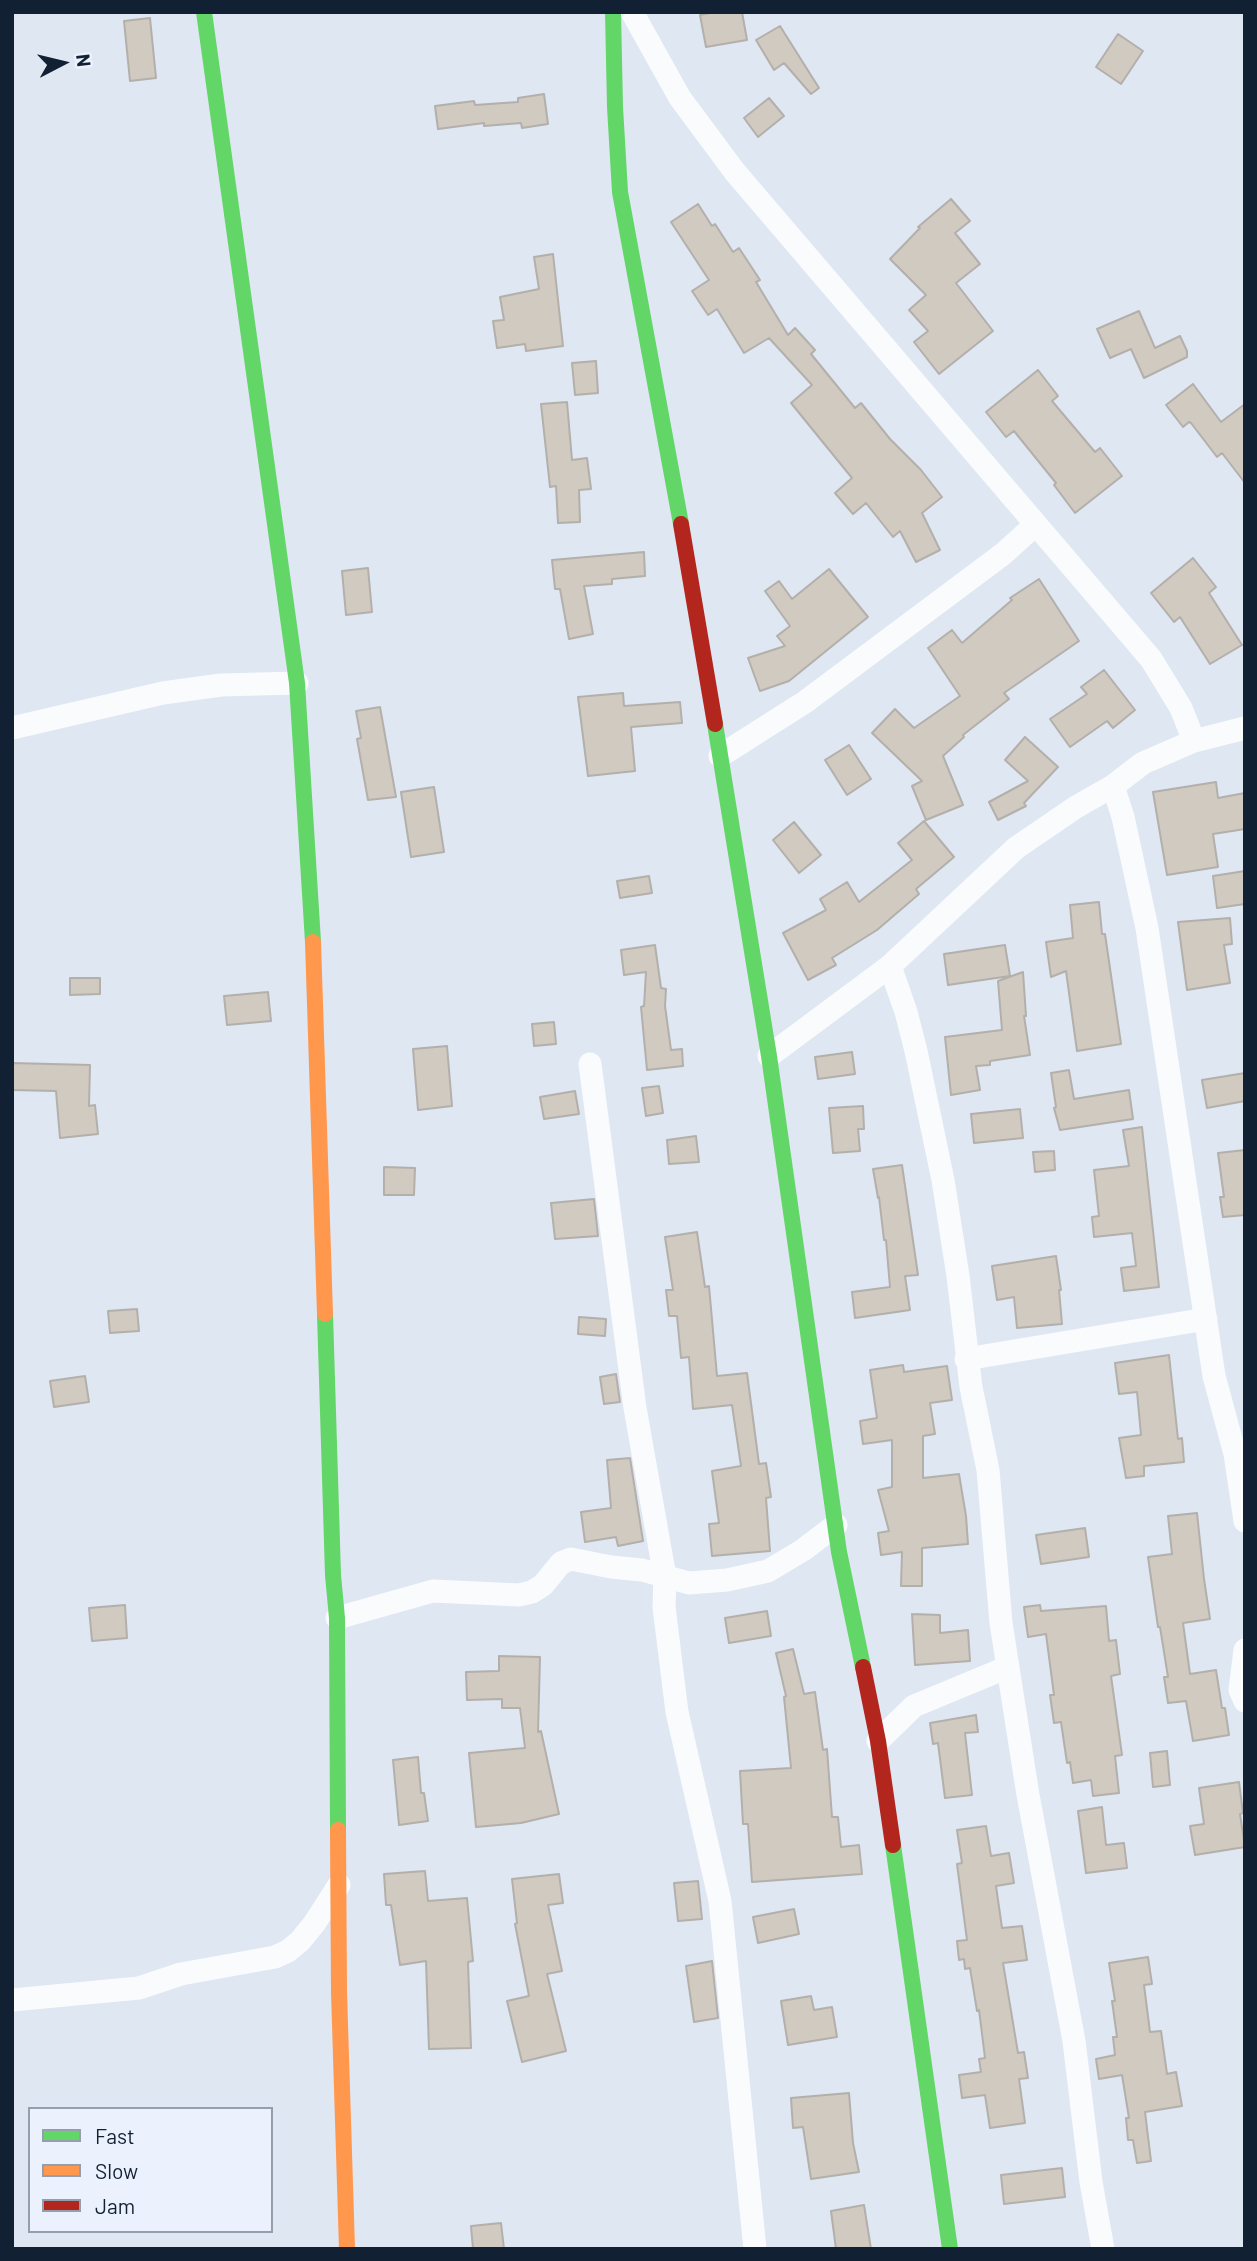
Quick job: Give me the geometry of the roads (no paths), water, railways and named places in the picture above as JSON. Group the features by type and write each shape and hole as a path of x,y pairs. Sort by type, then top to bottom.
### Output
{"street":[{"path":"204,12 297,683 312,911 332,1547 337,1618 339,1992 347,2249"},
{"path":"613,12 620,192 698,620 769,1056 839,1552 878,1741 950,2249"},
{"path":"632,12 680,98 735,172 1151,659 1181,708 1194,741"},
{"path":"720,756 805,702 1003,554 1035,525"},
{"path":"12,728 163,693 221,685 297,683"},
{"path":"769,1056 890,965 1016,848 1143,763 1194,741 1245,729"},
{"path":"1112,786 1123,817 1147,929 1214,1377 1235,1454 1245,1521"},
{"path":"890,965 916,1051 943,1180 958,1276 966,1359 988,1470 1001,1623 1028,1796 1074,2041 1091,2182 1103,2249"},
{"path":"590,1064 635,1408 665,1577 664,1607 677,1712 720,1900 755,2249"},
{"path":"966,1359 1206,1319"},
{"path":"337,1618 433,1591 519,1595 533,1592 544,1585 561,1563 571,1559 642,1570 689,1583 727,1580 768,1571 803,1550 836,1525"},
{"path":"1245,1650 1240,1690 1245,1701"},
{"path":"878,1741 914,1706 1008,1667"},
{"path":"12,2000 139,1987 181,1974 275,1957 300,1941 339,1885"}]}
